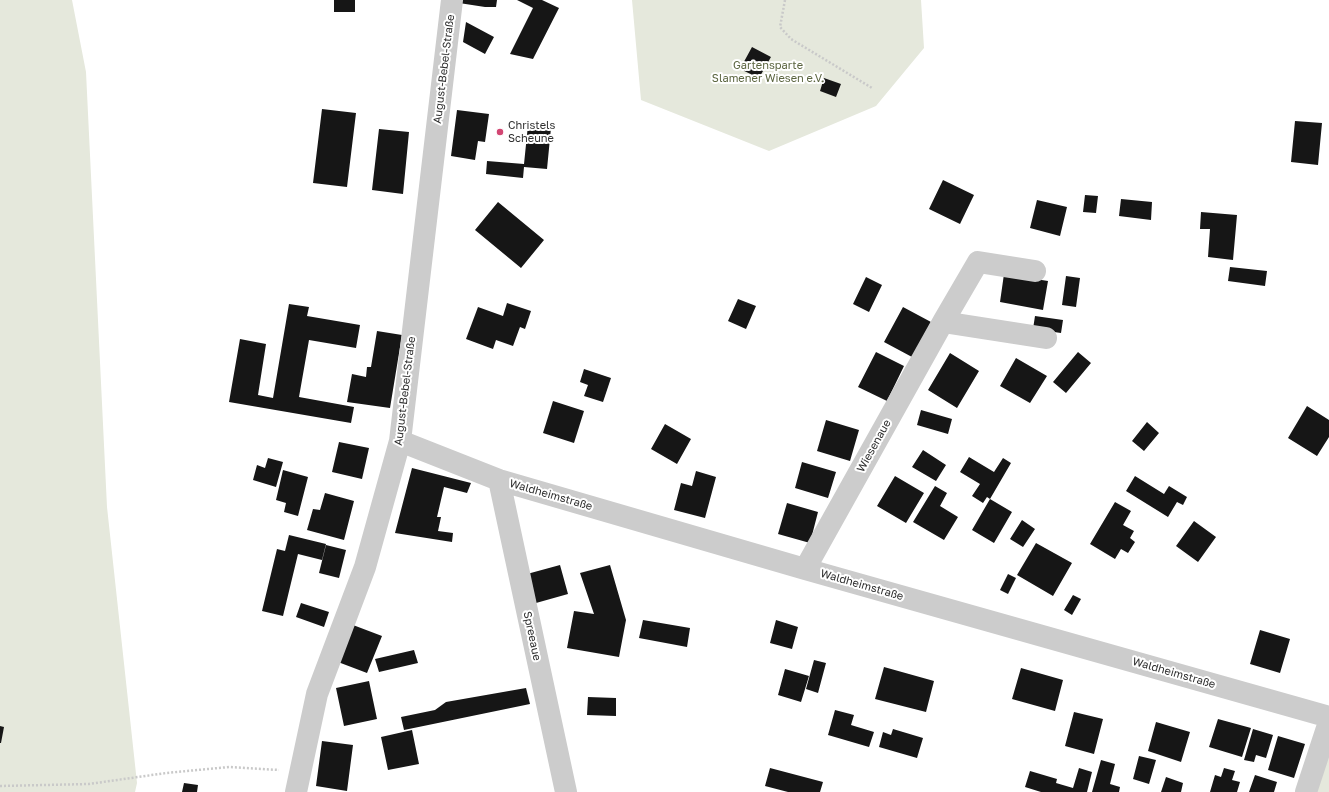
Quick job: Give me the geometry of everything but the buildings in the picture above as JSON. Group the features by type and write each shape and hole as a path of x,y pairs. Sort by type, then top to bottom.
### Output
{"street":[{"name":"August-Bebel-Straße","path":"298,783 317,694 365,566 400,441 452,0"},
{"name":"Wiesenaue","path":"805,569 978,262 1035,271"},
{"path":"943,322 1046,338"},
{"name":"Waldheimstraße","path":"400,441 499,480 805,569 1329,717"},
{"name":"Spreeaue","path":"499,480 566,792"},
{"path":"1306,792 1329,722"}],"path":[{"path":"785,0 780,27 791,39 872,88"},
{"path":"0,786 89,784 166,773 229,767 273,769 298,783"}],"green space":[{"path":"0,0 72,0 86,72 107,507 137,783 135,792 0,792"},
{"name":"Gartensparte Slamener Wiesen e.V.","path":"632,0 921,0 924,48 876,106 769,151 641,100"},
{"path":"1329,754 1329,792 1316,792"}],"place":[{"name":"Christels Scheune","path":"500,132"}]}
